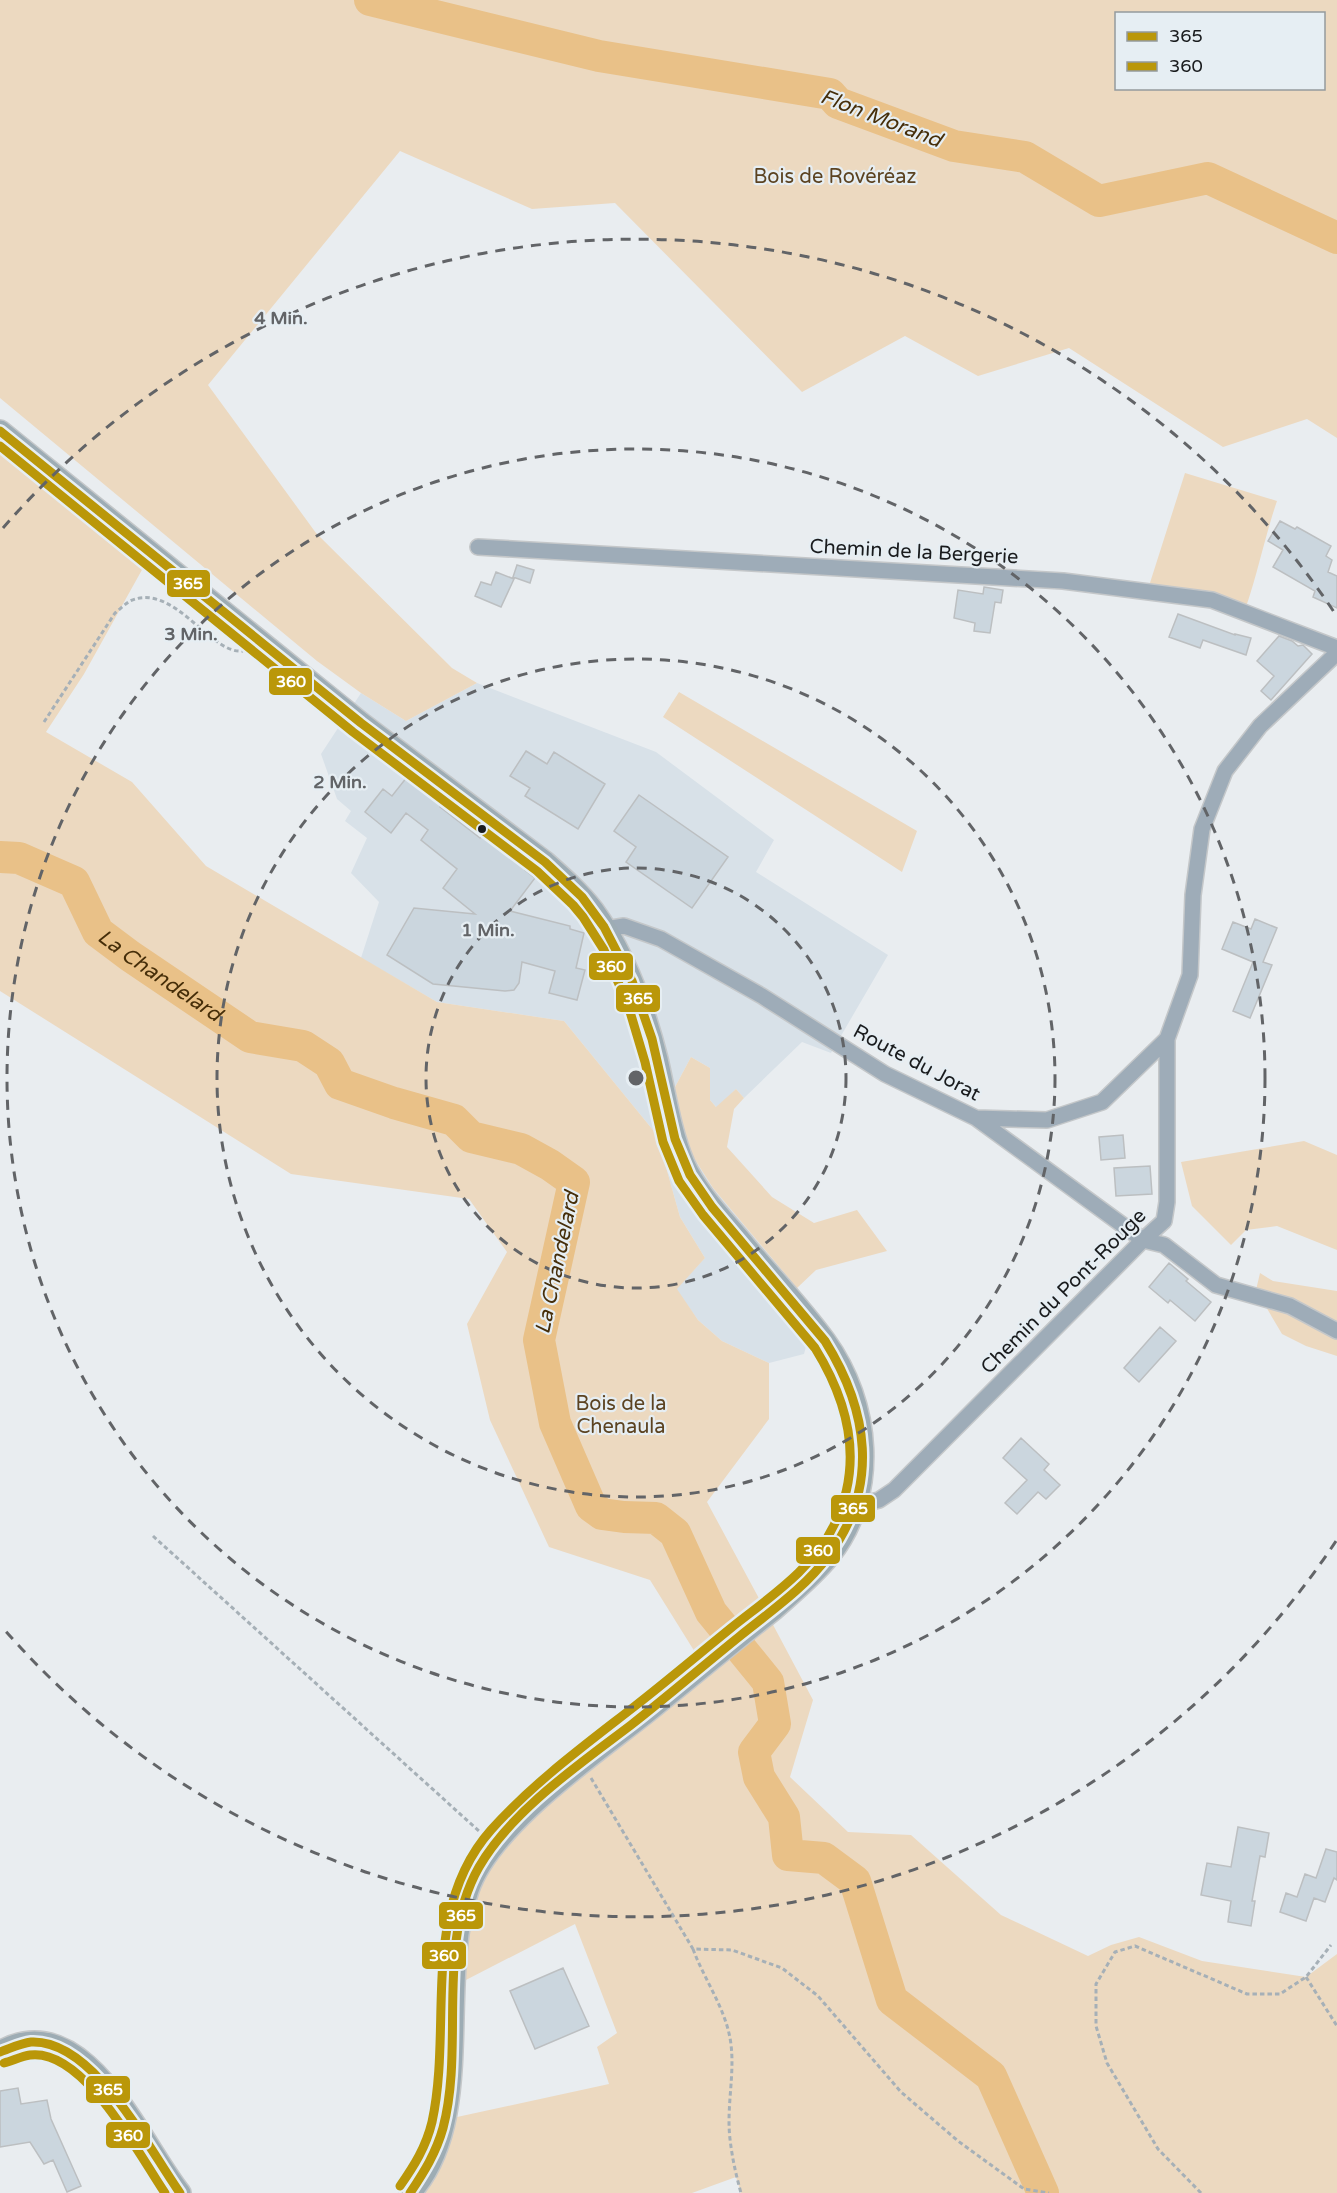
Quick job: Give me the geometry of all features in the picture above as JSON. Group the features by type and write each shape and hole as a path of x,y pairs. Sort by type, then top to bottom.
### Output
{"main road":[{"path":"0,431 361,723 545,862 573,887 606,929 626,968 647,1022 672,1124 685,1164 694,1182 826,1342 848,1382 859,1419 863,1466 856,1506 846,1531 829,1556 806,1580 709,1663 536,1802 494,1845 468,1888 460,1919 454,1960 448,2098 441,2138 426,2172 410,2193"},
{"path":"0,2052 19,2045 37,2043 55,2046 80,2058 110,2089 180,2193"}],"street":[{"name":"Chemin de la Bergerie","path":"478,547 1063,581 1212,600 1337,648"},
{"name":"Route du Jorat","path":"606,929 624,926 660,939 762,996 885,1074 976,1118 1047,1120 1102,1102 1167,1039 1190,975 1193,895 1202,829 1225,771 1260,726 1337,653"},
{"name":"Chemin du Pont-Rouge","path":"856,1506 879,1500 894,1490 1164,1221 1167,1202 1167,1039"},
{"path":"976,1118 1143,1240 1164,1245 1216,1285 1290,1306 1337,1331"}],"path":[{"path":"44,722 115,613 130,601 158,600 182,612 225,647 237,652 248,650 259,640"},
{"path":"153,1536 494,1845"},
{"path":"583,1763 693,1948 700,1968 720,2007 730,2038 732,2079 730,2137 741,2193"},
{"path":"1201,2193 1158,2149 1107,2063 1096,2026 1096,1984 1115,1952 1135,1946 1247,1994 1281,1994 1306,1977 1331,1946"},
{"path":"693,1948 732,1950 782,1968 818,1996 901,2092 958,2141 1024,2189 1049,2193"},
{"path":"1306,1977 1337,2026"}],"shaded area":[{"path":"477,683 656,752 774,840 756,872 888,955 831,1053 802,1042 744,1098 736,1089 717,1108 710,1100 710,1068 691,1057 675,1087 681,1120 692,1155 713,1188 797,1288 781,1311 808,1339 804,1354 769,1363 722,1341 698,1320 676,1289 705,1258 680,1217 657,1135 564,1021 437,1002 361,958 379,902 351,873 367,838 345,821 351,811 337,799 321,754 361,693 406,721"}],"green space":[{"name":"Bois de Rovéréaz","path":"0,0 1337,0 1337,438 1307,419 1223,447 1069,348 978,376 905,336 802,392 615,203 532,209 400,151 208,385 316,533 452,668 477,683 406,721 361,693 317,661 0,398"},
{"name":"Bois de la Chenaula","path":"0,448 143,568 84,674 46,732 132,782 206,866 437,1002 564,1021 657,1135 680,1217 705,1258 677,1289 698,1320 722,1341 769,1363 769,1419 707,1502 762,1604 698,1657 650,1580 549,1547 490,1420 467,1324 507,1252 469,1199 291,1174 0,991"},
{"path":"1185,473 1277,501 1246,607 1149,586"},
{"path":"679,692 917,831 902,872 663,717"},
{"path":"691,1057 710,1068 710,1100 716,1107 736,1089 744,1098 734,1109 727,1147 772,1197 814,1223 857,1210 887,1251 816,1270 797,1288 713,1188 692,1155 681,1120 675,1087"},
{"path":"1304,1141 1337,1155 1337,1250 1277,1226 1246,1230 1231,1245 1192,1206 1181,1162"},
{"path":"1260,1273 1273,1281 1337,1291 1337,1356 1306,1346 1282,1334 1256,1290"},
{"path":"771,1621 813,1700 790,1777 848,1832 911,1835 1001,1915 1088,1956 1111,1945 1139,1937 1202,1961 1306,1977 1337,1954 1337,2193 741,2193 736,2177 692,2193 421,2193 443,2162 457,2117 609,2084 597,2047 617,2033 575,1924 462,1982 472,1914 482,1882 490,1867 505,1845 527,1822"}],"building":[{"path":"1280,521 1295,529 1297,527 1331,546 1326,556 1332,560 1328,572 1337,576 1337,608 1313,597 1315,591 1273,567 1283,550 1268,541"},
{"path":"517,565 534,570 530,583 513,577"},
{"path":"496,572 514,579 501,607 475,596 481,582 491,585"},
{"path":"984,587 1003,590 1001,603 995,602 990,633 974,631 975,623 954,618 958,590 983,594"},
{"path":"1178,614 1235,635 1251,638 1246,655 1203,640 1200,648 1169,637"},
{"path":"1279,636 1298,646 1303,645 1312,654 1271,700 1261,691 1274,676 1257,661"},
{"path":"526,751 547,764 554,752 605,784 578,829 525,796 530,788 510,776"},
{"path":"407,777 442,805 440,807 480,838 483,834 527,867 525,870 535,878 510,911 570,926 570,929 584,933 576,968 585,970 577,1000 549,993 555,971 522,962 519,983 514,990 505,991 433,984 387,955 414,908 475,914 443,888 457,869 421,840 428,830 406,813 391,833 365,812 383,789 392,796"},
{"path":"639,795 728,857 692,908 626,862 636,847 614,831"},
{"path":"1255,919 1277,928 1263,962 1272,965 1250,1018 1233,1011 1253,962 1222,949 1233,922 1251,929"},
{"path":"1123,1135 1125,1158 1101,1160 1099,1137"},
{"path":"1150,1166 1152,1194 1116,1196 1114,1168"},
{"path":"1169,1263 1211,1302 1195,1321 1170,1300 1168,1303 1149,1287"},
{"path":"1160,1327 1176,1341 1139,1382 1124,1368"},
{"path":"1021,1438 1049,1464 1044,1470 1060,1485 1046,1499 1038,1492 1017,1514 1005,1503 1027,1480 1003,1458"},
{"path":"1238,1827 1269,1833 1265,1857 1260,1856 1252,1901 1255,1901 1251,1926 1228,1922 1231,1901 1201,1895 1207,1863 1231,1867"},
{"path":"1326,1849 1337,1852 1337,1880 1334,1878 1325,1902 1314,1898 1306,1921 1280,1912 1286,1893 1297,1897 1305,1874 1316,1878"},
{"path":"563,1968 589,2026 535,2049 510,1991"},
{"path":"18,2088 21,2104 47,2100 51,2119 81,2186 67,2192 53,2160 44,2164 30,2142 0,2147 0,2091"}],"waterway":[{"name":"Flon Morand","path":"370,0 599,56 830,94 838,103 954,146 1025,157 1099,201 1208,178 1337,238"},
{"name":"La Chandelard","path":"0,857 19,858 74,882 98,932 250,1037 303,1046 329,1063 340,1084 394,1103 454,1120 471,1137 521,1149 574,1182 539,1340 555,1423 591,1506 602,1514 656,1518 675,1533 711,1612 768,1682 775,1724 754,1752 759,1777 784,1817 788,1855 824,1858 855,1881 892,2000 991,2076 1043,2193"}],"transit line":[{"name":"365","path":"0,431 361,723 545,862 582,897 604,927 632,981 652,1039 675,1139 690,1175 712,1207 825,1341 840,1367 859,1421 862,1448 861,1475 856,1502 845,1529 820,1567 776,1608 548,1789 509,1827 479,1867 466,1897 458,1929 454,1962 452,2063 443,2128 429,2162 410,2193"},
{"name":"360","path":"0,446 353,732 537,871 573,905 604,950 628,1005 645,1062 663,1142 679,1181 703,1215 815,1348 837,1390 844,1411 849,1433 849,1478 835,1523 815,1554 789,1582 542,1780 491,1830 469,1862 454,1896 446,1933 442,1970 438,2085 432,2122 419,2156 400,2186"},
{"name":"365","path":"0,2052 31,2042 54,2046 76,2058 117,2100 180,2193"},
{"name":"360","path":"4,2063 30,2055 50,2057 70,2068 108,2107 165,2193"}]}
